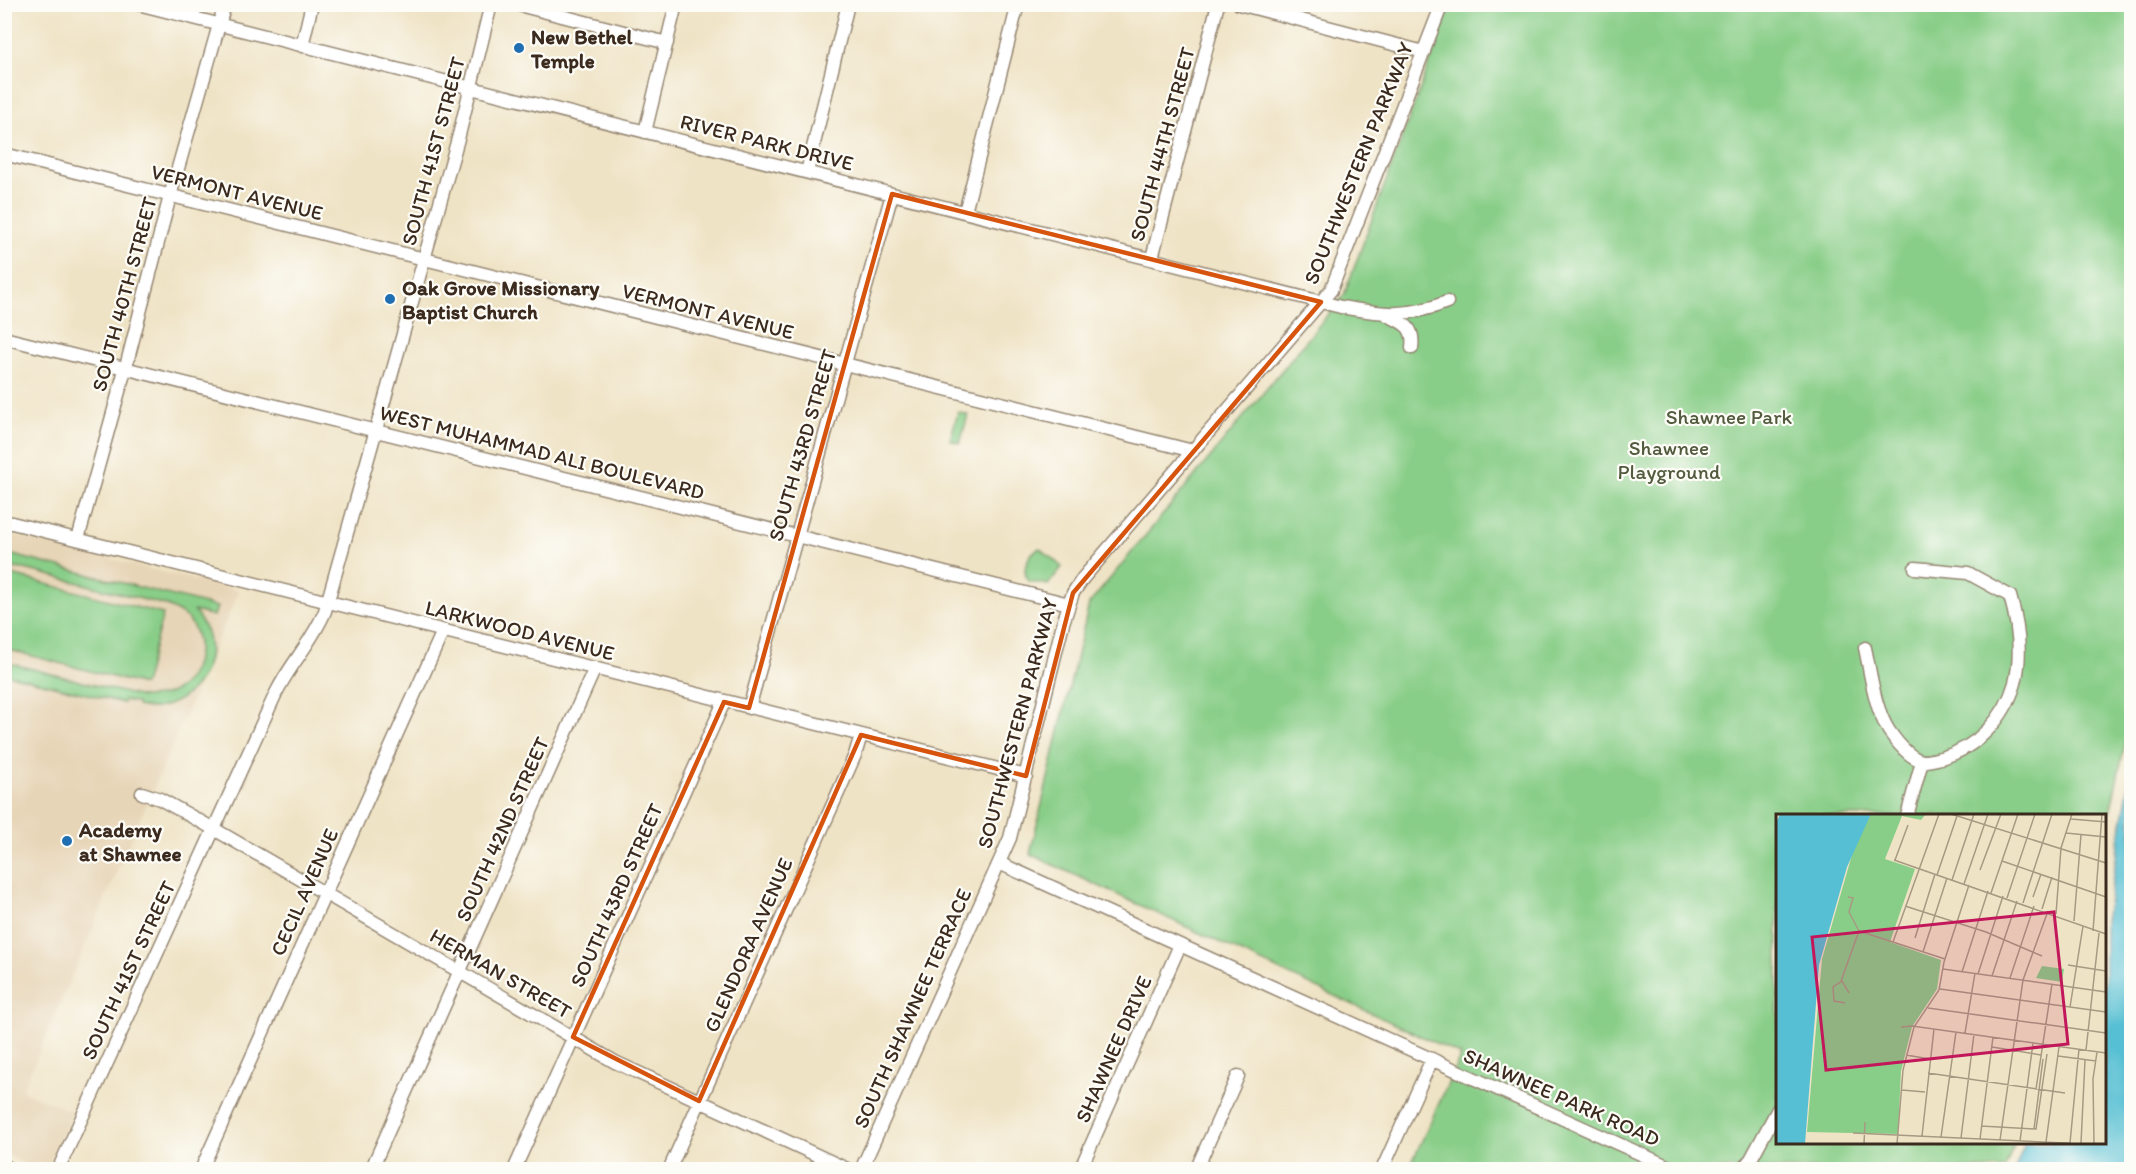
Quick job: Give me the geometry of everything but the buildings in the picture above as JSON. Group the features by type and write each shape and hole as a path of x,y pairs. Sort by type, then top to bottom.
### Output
{"street":[{"name":"RIVER PARK DRIVE","path":"138,4 1321,302 1386,314 1421,311 1447,302"},
{"name":"SOUTH 40TH STREET","path":"78,539 126,368 170,196 225,4"},
{"path":"302,45 312,4"},
{"name":"SOUTH 41ST STREET","path":"58,1170 282,680 313,637 328,602 471,88 491,4"},
{"path":"515,4 667,44"},
{"path":"645,132 676,4"},
{"path":"807,172 848,4"},
{"path":"965,212 1018,4"},
{"name":"SOUTH 44TH STREET","path":"1152,258 1218,4"},
{"path":"1239,4 1424,52"},
{"name":"SOUTHWESTERN PARKWAY","path":"1432,1059 999,863 1010,838 1073,593 1083,578 1331,290 1442,4"},
{"name":"VERMONT AVENUE","path":"4,154 1193,451"},
{"name":"SOUTH 43RD STREET","path":"749,708 892,194"},
{"name":"RIVER PARK DRIVE","path":"1386,314 1404,323 1410,329 1413,338 1412,348"},
{"name":"WEST MUHAMMAD ALI BOULEVARD","path":"4,338 1070,604"},
{"name":"LARKWOOD AVENUE","path":"4,521 1026,777"},
{"path":"1865,648 1877,702 1884,722 1893,737 1908,753 1922,761 1954,753 1977,740 1992,726 2006,706 2015,682 2018,644 2010,596 1968,573 1914,568"},
{"name":"CECIL AVENUE","path":"201,1170 443,631"},
{"name":"SOUTH 42ND STREET","path":"371,1170 595,669"},
{"name":"SOUTH 43RD STREET","path":"514,1170 724,702"},
{"name":"GLENDORA AVENUE","path":"669,1170 855,754 861,735"},
{"path":"1908,814 1922,761"},
{"name":"HERMAN STREET","path":"142,793 160,799 214,829 615,1062 849,1170"},
{"name":"SOUTH SHAWNEE TERRACE","path":"861,1170 999,863"},
{"name":"SHAWNEE DRIVE","path":"1080,1170 1180,945"},
{"path":"1382,1170 1432,1059"},
{"name":"SHAWNEE PARK ROAD","path":"1432,1059 1676,1170"},
{"path":"1196,1170 1238,1076"},
{"path":"1742,1170 1776,1113"},
{"path":"4,1165 12,1170"}],"highlighted area":[{"path":"892,194 1321,302 1073,593 1026,776 861,735 699,1101 573,1037 724,702 749,708"}],"shaded area":[{"name":"Academy at Shawnee","path":"5,533 239,591 22,1091 73,1112 47,1169 34,1169 5,1154"}],"green space":[{"name":"Shawnee Park","path":"1451,5 2131,5 2132,712 2106,830 2106,814 1776,814 1776,1144 2014,1144 2005,1169 1409,1169 1461,1055 1030,854 1089,604 1344,295"},
{"path":"958,412 968,415 960,443 950,440"},
{"path":"1040,548 1062,567 1048,585 1028,581 1026,577 1027,562"},
{"path":"5,553 217,607 214,616 194,611 206,629 210,648 208,661 198,683 179,700 151,708 5,674 5,662 142,697 156,696 170,693 187,680 193,671 198,651 197,640 189,620 175,610 165,605 25,569 5,570"},
{"path":"4,573 163,614 144,685 5,649"}],"water":[{"path":"2131,773 2131,1169 2015,1169 2025,1144 2106,1144 2106,915"}],"place":[{"name":"New Bethel Temple","path":"519,48"},
{"name":"Oak Grove Missionary Baptist Church","path":"390,299"},
{"name":"Academy at Shawnee","path":"67,841"}],"park label":[{"name":"Shawnee Playground","path":"1669,459"}]}
